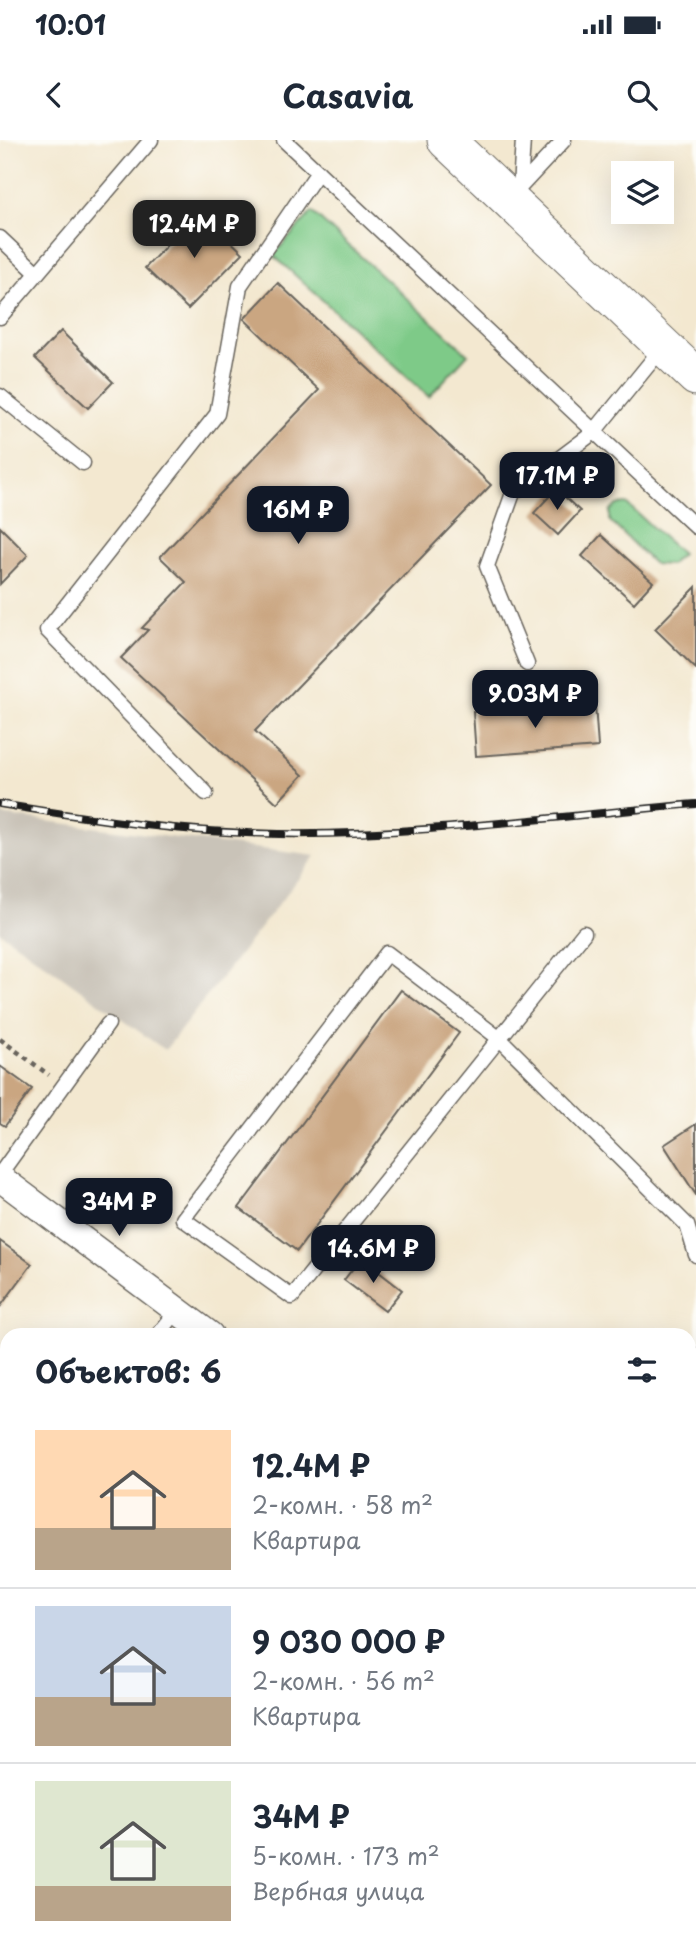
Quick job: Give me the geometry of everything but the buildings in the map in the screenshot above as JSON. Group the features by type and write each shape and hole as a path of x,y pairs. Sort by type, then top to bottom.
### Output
{"main road":[{"path":"446,140 514,193 696,377"}],"street":[{"path":"0,1176 200,1328"}],"lane":[{"path":"0,317 151,140"},
{"path":"284,140 696,527"},
{"path":"514,193 523,140"},
{"path":"514,193 564,140"},
{"path":"206,793 47,631 217,414 240,286 318,172"},
{"path":"0,238 37,273"},
{"path":"527,664 487,566 513,493 593,433 664,346"},
{"path":"0,396 83,463"},
{"path":"584,933 500,1040 292,1297 183,1219 387,953 500,1040 687,1225 696,1255"},
{"path":"0,1176 108,1024"},
{"path":"164,1328 177,1311"}],"path":[{"path":"0,1039 64,1085"}],"shaded area":[{"path":"0,815 316,856 165,1050 0,932"}],"green space":[{"path":"312,212 468,354 429,397 273,255"},
{"path":"627,504 682,554 670,565 654,564 610,521 610,511 617,505"}],"railway":[{"path":"0,804 174,828 279,834 435,829 696,804"}]}
